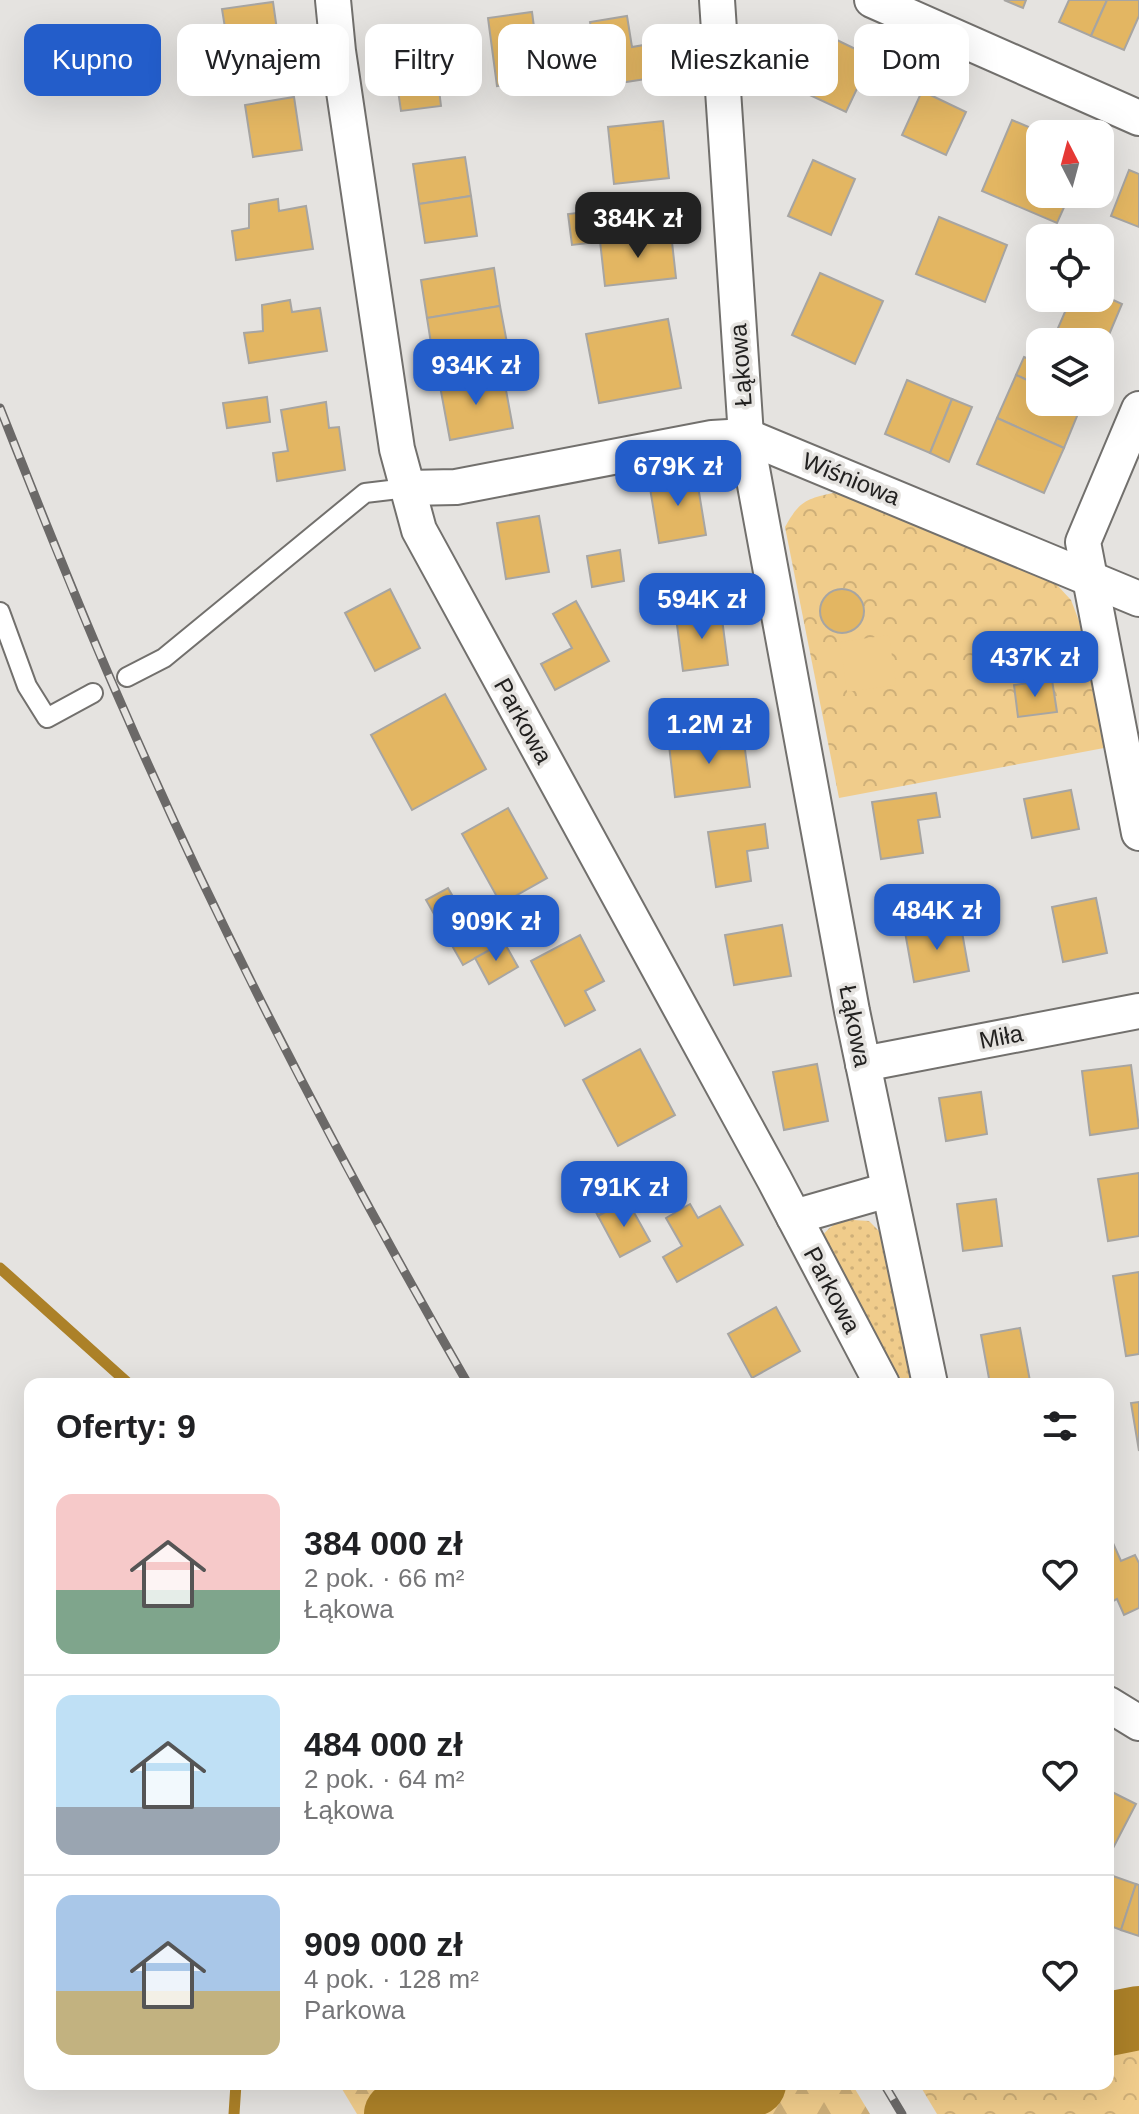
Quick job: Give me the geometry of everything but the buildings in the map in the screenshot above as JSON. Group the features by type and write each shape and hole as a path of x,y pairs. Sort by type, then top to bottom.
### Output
{"street":[{"name":"Parkowa","path":"333,0 397,449 419,530 879,1378"},
{"name":"Łąkowa","path":"717,0 746,436 761,530 863,1064 929,1378"},
{"path":"872,0 1139,118"},
{"path":"1139,409 1083,542 1139,833"},
{"name":"Wiśniowa","path":"407,488 456,487 712,438 746,436 1139,599"},
{"name":"Miła","path":"863,1064 1139,1011"},
{"path":"794,1217 888,1190"},
{"path":"1114,1708 1139,1723"}],"lane":[{"path":"127,677 164,658 365,493 407,488"},
{"path":"0,612 27,686 47,718 93,693"}],"green space":[{"path":"833,493 1057,585 1071,600 1079,621 1104,748 839,798 785,527 804,503"},
{"path":"889,635 896,685 847,692 840,642"},
{"path":"843,1221 869,1221 880,1232 910,1378 893,1378 822,1236"},
{"path":"1139,2034 1139,2114 937,2114 923,2090 1114,2090 1114,2039"},
{"path":"343,2090 856,2090 870,2114 357,2114"}],"waterway":[{"path":"0,1268 122,1378"},
{"path":"1114,2023 1139,2018"},
{"path":"234,2114 236,2090"},
{"path":"396,2114 709,2090"}],"railway":[{"path":"0,408 108,673 203,882 330,1136 465,1378"},
{"path":"888,2090 902,2114"}]}
